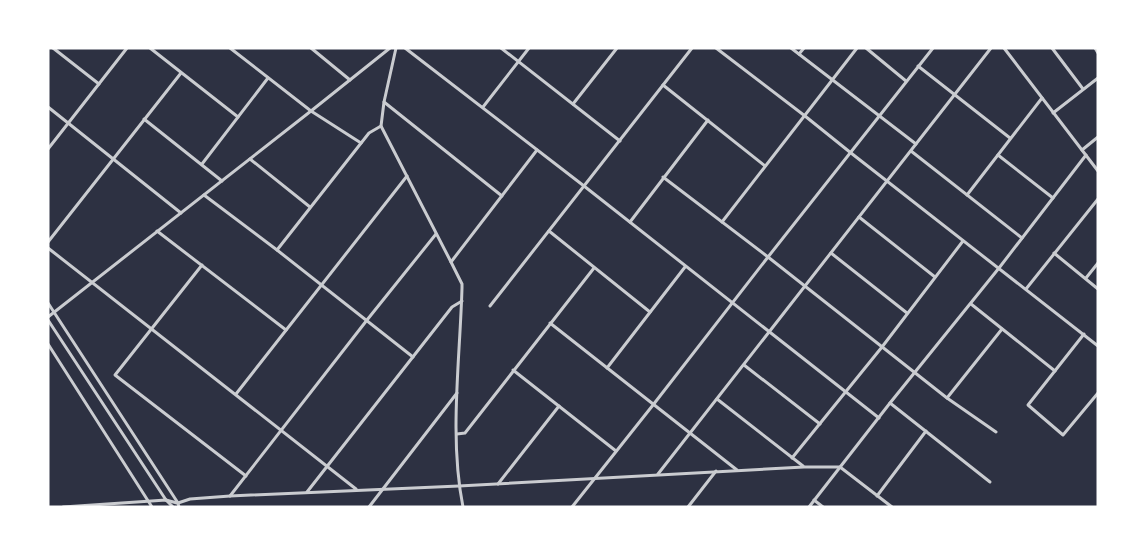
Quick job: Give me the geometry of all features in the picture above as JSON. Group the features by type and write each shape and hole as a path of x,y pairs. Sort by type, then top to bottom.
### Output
{"street":[{"path":"53,48 99,84"},
{"path":"48,149 127,48"},
{"path":"150,48 238,117"},
{"path":"230,48 311,111 361,143"},
{"path":"312,48 350,80"},
{"path":"173,507 166,501 48,319 390,48"},
{"path":"396,48 381,126 462,284 457,434 459,486 463,507"},
{"path":"405,48 879,418"},
{"path":"501,48 620,141"},
{"path":"483,107 529,48"},
{"path":"573,104 617,48"},
{"path":"490,306 692,48"},
{"path":"716,48 1098,346"},
{"path":"791,48 916,144"},
{"path":"799,54 804,48"},
{"path":"722,222 857,48"},
{"path":"866,48 906,81"},
{"path":"572,507 933,48"},
{"path":"658,475 991,48"},
{"path":"1004,48 1098,171"},
{"path":"1052,48 1083,89"},
{"path":"1095,48 1098,52"},
{"path":"918,66 1010,138"},
{"path":"48,242 181,73"},
{"path":"202,164 268,78"},
{"path":"1053,113 1098,78"},
{"path":"663,85 765,165"},
{"path":"967,195 1042,98"},
{"path":"384,102 502,196"},
{"path":"48,107 181,213"},
{"path":"144,119 222,181"},
{"path":"630,222 708,120"},
{"path":"278,250 369,133 381,126"},
{"path":"1082,150 1098,137"},
{"path":"451,262 537,150"},
{"path":"911,151 1022,238"},
{"path":"998,154 1053,198"},
{"path":"809,507 1086,155"},
{"path":"250,159 310,207"},
{"path":"236,394 406,176"},
{"path":"663,177 947,398 996,432"},
{"path":"204,195 278,250 413,357"},
{"path":"1026,289 1098,199"},
{"path":"859,217 935,277"},
{"path":"157,231 286,330"},
{"path":"549,231 650,312"},
{"path":"230,496 436,234"},
{"path":"792,458 882,347 963,241"},
{"path":"48,248 357,490"},
{"path":"831,253 908,313"},
{"path":"1054,253 1098,289"},
{"path":"1086,279 1098,263"},
{"path":"202,265 116,375 246,476"},
{"path":"607,368 685,267"},
{"path":"457,434 465,432 594,268"},
{"path":"307,492 452,307 462,301"},
{"path":"48,303 179,505"},
{"path":"971,304 1055,371"},
{"path":"550,323 738,471"},
{"path":"947,398 1002,329"},
{"path":"1084,334 1028,405 1063,435 1098,393"},
{"path":"48,344 152,507"},
{"path":"744,365 820,424"},
{"path":"513,370 616,451"},
{"path":"369,507 458,393"},
{"path":"717,399 804,467"},
{"path":"890,403 990,482"},
{"path":"498,484 559,406"},
{"path":"877,496 926,431"},
{"path":"63,507 166,501 179,505 190,499 230,496 804,467 840,467 892,507"},
{"path":"688,507 716,471"},
{"path":"814,500 823,507"}]}
